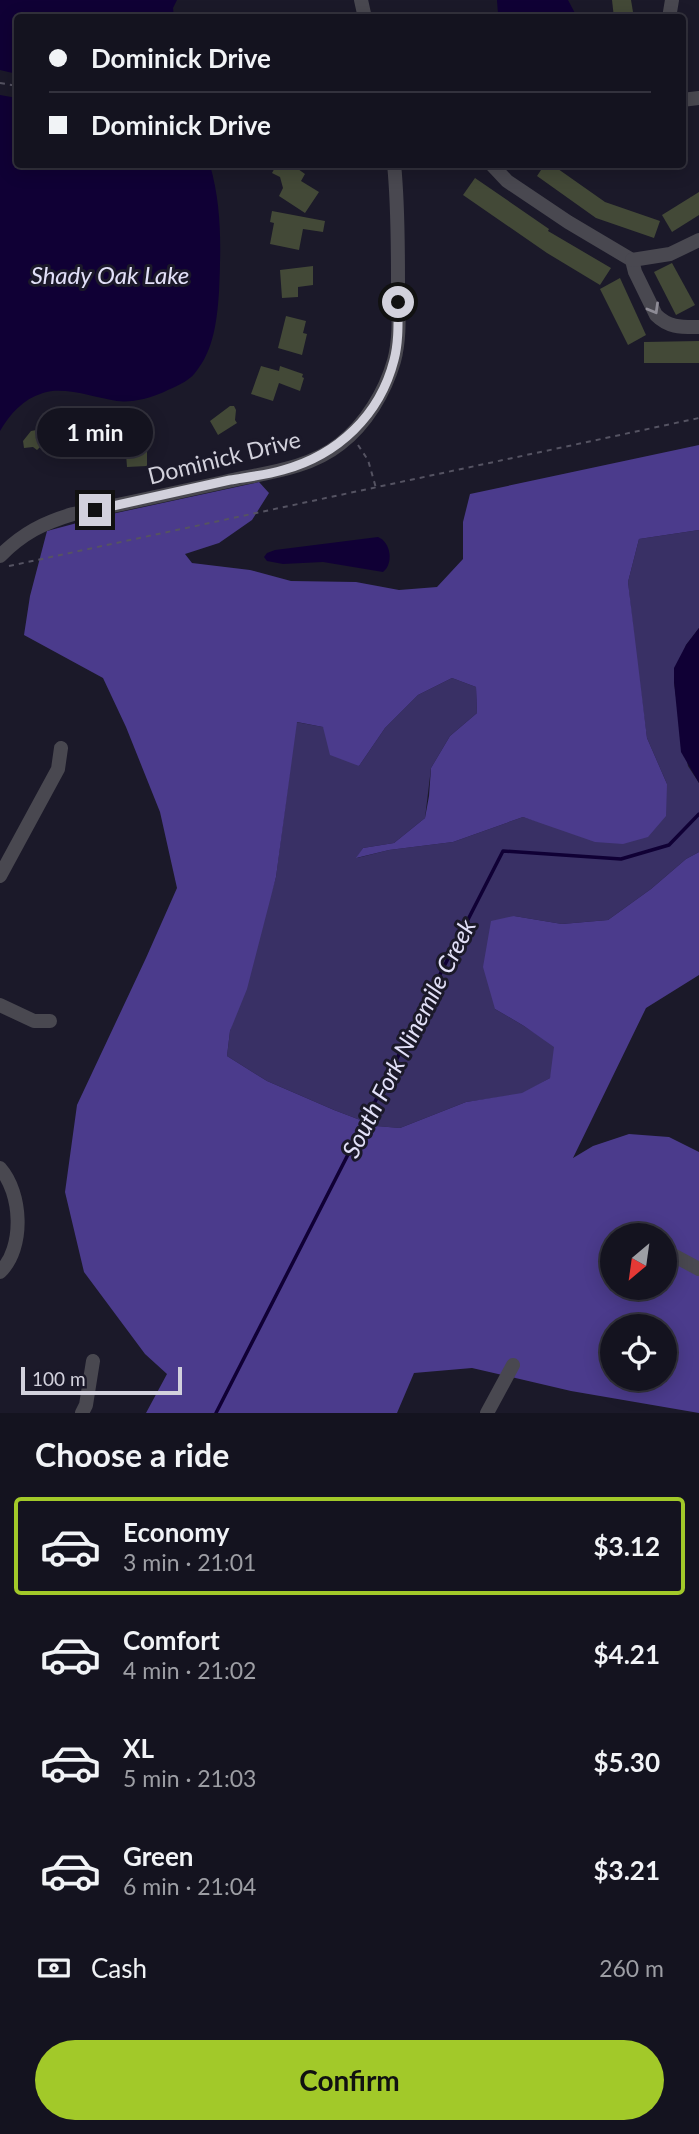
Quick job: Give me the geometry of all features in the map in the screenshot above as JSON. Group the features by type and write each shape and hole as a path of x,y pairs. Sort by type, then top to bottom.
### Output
{"street":[{"name":"Dominick Drive","path":"0,556 21,537 47,522 283,470 317,458 348,436 374,406 387,383 394,359 398,334 398,236 394,168"},
{"path":"495,168 507,181 586,234 632,260 635,272 660,320 672,326 699,327"},
{"path":"632,260 670,254 699,240"},
{"path":"0,876 58,769 61,748"},
{"path":"0,1004 34,1021 50,1021"},
{"path":"0,1168 13,1189 17,1208 17,1227 10,1262 0,1272"},
{"path":"677,1258 699,1269"},
{"path":"82,1413 86,1405 93,1361"},
{"path":"486,1413 513,1365"}],"path":[{"path":"0,568 699,418"},
{"path":"355,442 368,460 376,488"}],"shaded area":[{"path":"699,445 699,530 639,539 628,582 647,738 667,784 666,816 648,837 623,844 595,842 523,817 453,842 389,850 356,858 363,848 394,843 425,818 431,768 450,736 477,713 476,687 452,678 418,695 385,728 359,766 330,755 323,727 297,722 276,877 247,989 230,1031 227,1056 267,1081 376,1126 400,1128 466,1102 522,1093 550,1078 554,1047 495,1009 483,967 491,921 514,916 562,924 608,920 686,859 699,852 699,975 646,1008 573,1158 593,1146 629,1134 669,1137 699,1152 699,1413 571,1391 472,1368 414,1373 397,1413 146,1413 167,1374 145,1354 84,1272 65,1192 77,1105 177,888 160,812 103,678 24,635 30,596 47,531 259,482 269,493 252,520 219,543 185,554 192,563 250,570 291,581 356,582 399,590 437,587 463,559 463,522 470,494"},
{"path":"699,530 699,628 686,645 674,682 688,766 699,783 699,852 686,859 608,920 562,924 514,916 495,1009 561,1050 550,1078 522,1094 466,1102 400,1128 376,1126 334,1110 267,1081 227,1056 230,1031 276,877 296,722 323,727 359,766 385,728 418,695 452,678 476,687 477,713 450,736 431,768 425,818 394,843 363,848 357,858 389,850 453,842 523,817 553,826 667,784 647,738 628,582 639,539"}],"water":[{"path":"0,0 177,0 174,14 14,14 14,73 0,70"},
{"path":"497,0 568,0 575,14 498,14"},
{"name":"Shady Oak Lake","path":"0,95 14,97 14,168 211,168 220,228 220,276 213,334 206,355 195,373 185,382 141,400 117,401 61,391 43,393 18,408 0,431"},
{"path":"378,537 386,543 390,553 389,564 383,572 323,562 283,564 267,561 264,557 275,550"},
{"path":"699,628 699,783 681,752 674,668"}],"building":[{"path":"612,0 631,0 633,14 614,14"},
{"path":"275,168 297,168 305,174 301,181 319,192 305,213 279,196 283,188 280,177 272,173"},
{"path":"542,168 557,168 605,202 660,221 654,238 596,218 537,176"},
{"path":"475,178 549,229 548,231 611,268 600,285 547,253 463,195"},
{"path":"699,192 699,215 672,232 662,215"},
{"path":"272,211 325,221 323,232 303,229 299,250 270,244 274,223 270,222"},
{"path":"672,263 695,305 676,315 654,272"},
{"path":"313,266 313,285 298,287 298,297 282,298 280,270"},
{"path":"620,278 646,335 628,345 600,289"},
{"path":"286,316 306,321 303,333 307,334 302,355 278,348"},
{"path":"699,341 699,363 644,363 644,342"},
{"path":"261,366 279,371 280,366 303,374 300,391 279,383 273,401 251,394"},
{"path":"230,406 234,406 236,410 237,423 218,435 210,421"},
{"path":"141,420 147,466 127,467 126,454 110,455 108,423"},
{"path":"48,423 54,428 58,427 77,443 68,458 49,444 42,445 37,450 33,447 24,448 23,441 31,431 42,429"}],"waterway":[{"name":"South Fork Ninemile Creek","path":"216,1413 503,851 621,859 669,845 699,814"}],"route":[{"path":"95,510 283,470 317,458 339,444 374,406 387,383 398,334 398,302"}]}
